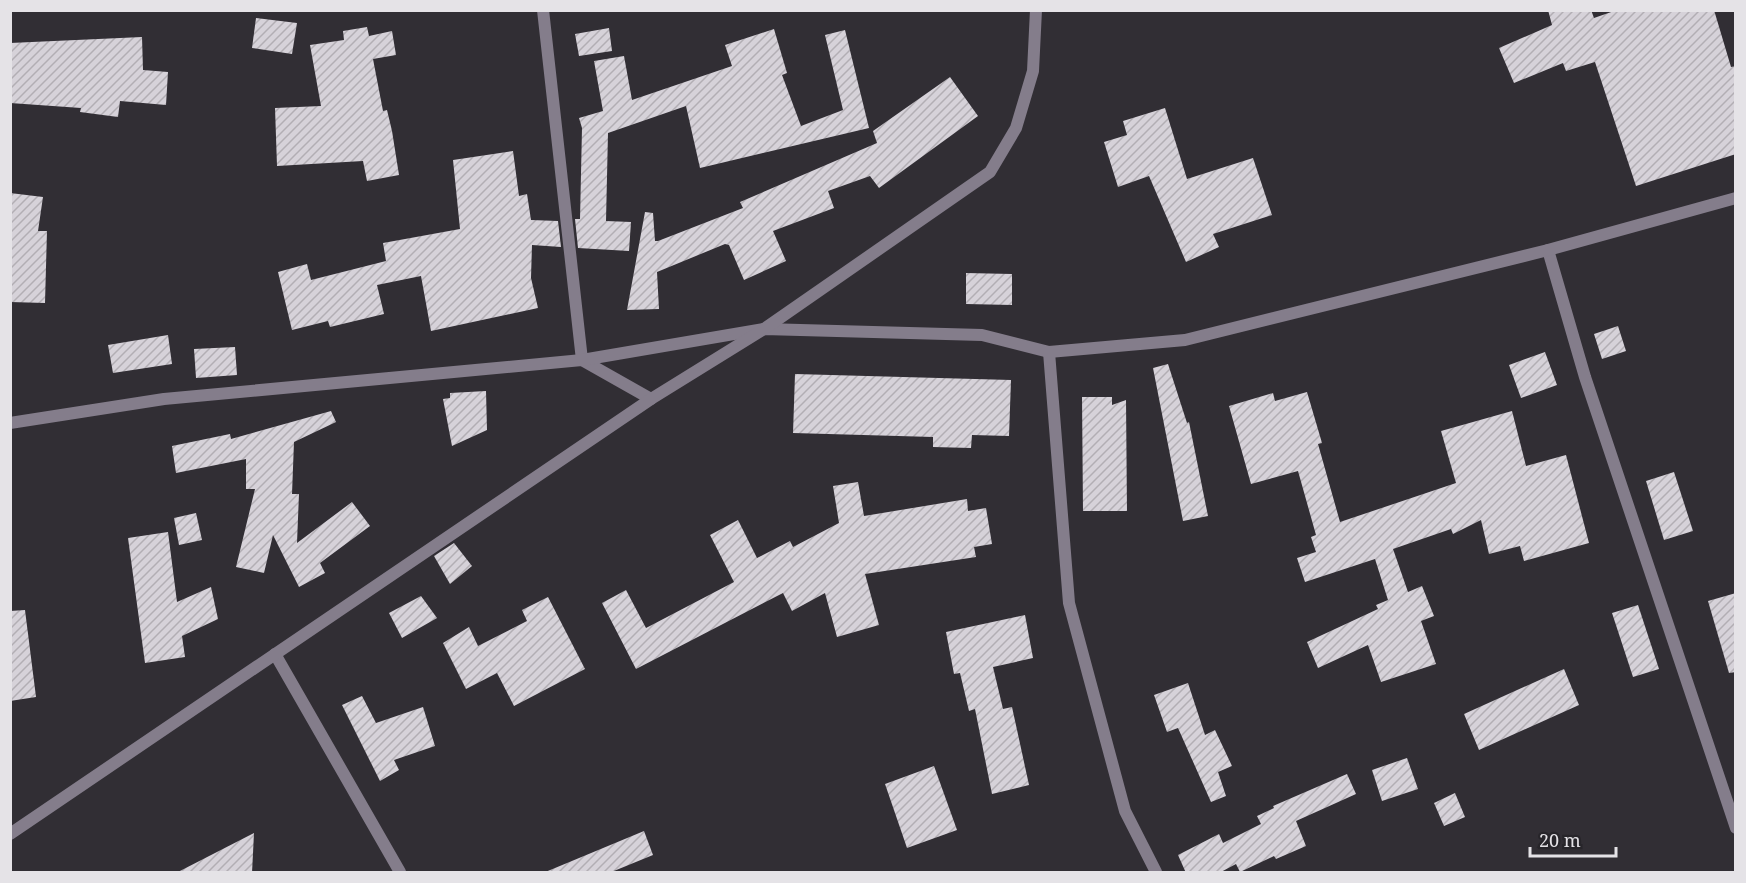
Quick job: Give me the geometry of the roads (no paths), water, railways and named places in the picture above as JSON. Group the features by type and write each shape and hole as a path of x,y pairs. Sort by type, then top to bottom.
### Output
{"street":[{"path":"543,10 582,360"},
{"path":"10,834 651,399 764,329 990,172 1016,128 1033,71 1036,10"},
{"path":"10,423 164,399 582,360 764,329 982,335 1049,352 1185,339 1548,250 1736,198"},
{"path":"1548,250 1585,378 1736,828"},
{"path":"1049,352 1069,603 1125,811 1156,873"},
{"path":"582,360 651,399"},
{"path":"275,654 400,873"}]}
